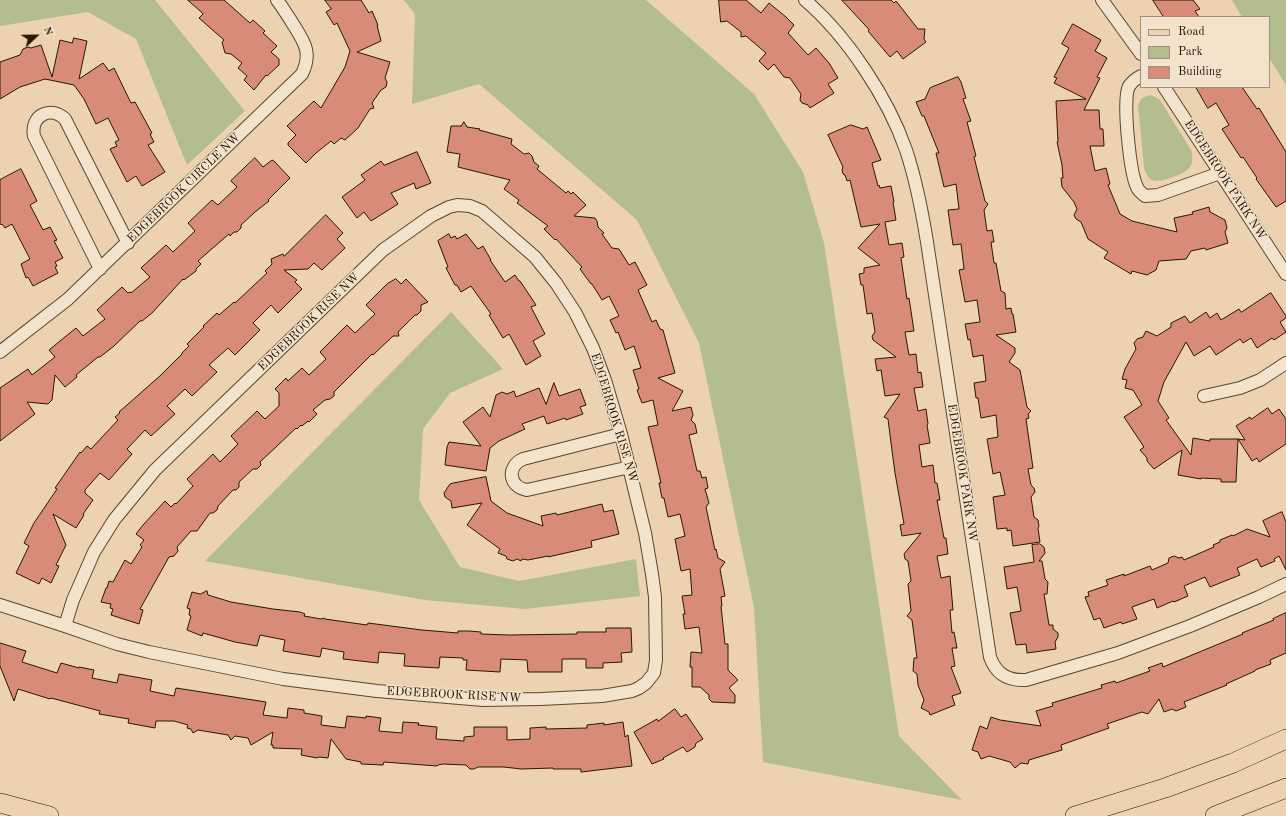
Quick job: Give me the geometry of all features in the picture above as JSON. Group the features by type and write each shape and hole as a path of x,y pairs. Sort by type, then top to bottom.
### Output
{"main road":[{"path":"1075,816 1165,788 1233,763 1286,739"},
{"path":"1215,816 1286,788"},
{"path":"0,803 49,816"}],"street":[{"name":"EDGEBROOK CIRCLE NW","path":"0,352 68,299 128,243 302,74 306,64 307,53 305,42 277,0"},
{"name":"EDGEBROOK PARK NW","path":"805,0 835,30 863,68 878,92 892,118 905,149 920,199 990,657 997,671 1013,680 1026,680 1118,653 1190,626 1286,584"},
{"path":"1102,0 1140,53"},
{"path":"1140,77 1130,86 1126,97 1133,178 1137,189 1145,196 1158,195 1220,172"},
{"name":"EDGEBROOK PARK NW","path":"1165,88 1286,274"},
{"path":"100,269 34,136 34,126 40,116 50,112 56,113 65,119 128,243"},
{"name":"EDGEBROOK RISE NW","path":"0,605 65,626 149,652 222,668 283,679 377,691 483,700 541,700 602,696 632,691 639,688 650,679 654,673 656,660 655,597 645,533 630,466 605,380 593,348 575,312 556,283 535,257 482,211 470,206 457,205 449,207 431,216 383,250 155,470 114,520 94,552 72,600 65,626"},
{"path":"1204,396 1234,390 1253,383 1260,380 1286,362"},
{"path":"621,434 523,459 513,468 512,477 518,486 527,490 630,466"}],"green space":[{"path":"0,0 155,0 245,111 187,165 136,39 88,12 0,26"},
{"path":"404,0 646,0 754,94 803,172 824,243 899,736 962,800 763,762 754,607 699,343 637,220 479,84 412,104 415,14"},
{"path":"1232,0 1286,0 1286,85 1270,60 1270,16 1241,16"},
{"path":"1149,95 1160,100 1191,150 1192,156 1191,165 1186,171 1159,181 1155,181 1148,177 1144,167 1138,105 1142,98"},
{"path":"451,312 503,369 450,393 423,429 419,500 460,567 519,581 636,559 640,596 525,609 425,600 205,561"}],"building":[{"path":"188,0 224,0 250,23 253,20 265,31 263,33 277,46 271,52 279,59 279,65 267,76 266,75 254,90 244,80 247,76 238,68 242,63 231,54 225,53 222,42 224,40 199,18 203,14"},
{"path":"325,0 361,0 369,13 372,11 378,25 381,41 357,52 390,62 385,78 387,82 386,87 381,90 372,103 374,108 370,109 358,128 345,140 341,138 334,144 331,141 306,163 288,145 288,143 296,135 287,126 314,101 321,108 345,67 350,51 337,23 334,25 326,12 331,9"},
{"path":"719,0 746,0 761,13 769,3 794,25 788,33 808,55 816,48 829,63 838,78 828,84 834,93 810,108 808,105 802,103 800,100 801,94 790,78 784,77 774,64 768,70 759,61 766,53 746,36 741,37 741,32 727,21 721,22"},
{"path":"842,0 891,0 894,3 896,1 918,29 925,29 924,39 926,42 903,59 897,51 890,57 868,31 869,30"},
{"path":"1153,0 1193,0 1200,9 1195,11 1198,16 1163,16"},
{"path":"1073,24 1101,40 1095,51 1107,58 1097,77 1100,78 1084,110 1099,110 1100,129 1103,129 1104,146 1090,146 1095,171 1106,168 1110,184 1108,185 1120,214 1132,221 1177,232 1174,218 1193,214 1192,212 1209,207 1210,212 1225,220 1227,228 1225,232 1228,243 1206,250 1205,248 1191,251 1186,259 1159,261 1156,270 1147,275 1132,271 1131,274 1104,258 1108,252 1088,239 1081,222 1076,219 1074,215 1077,209 1074,202 1062,187 1062,165 1057,142 1056,101 1086,99 1054,83 1057,78 1054,77 1069,48 1062,44"},
{"path":"74,38 87,41 79,79 103,63 109,71 114,68 131,103 135,102 152,133 150,134 154,142 148,145 165,172 142,186 136,176 127,182 110,149 117,146 115,142 119,140 108,118 96,124 84,99 74,85 45,79 20,87 0,99 0,62 20,55 23,49 41,45 52,77 60,40 72,43"},
{"path":"958,77 966,98 963,99 971,121 967,122 976,156 974,157 985,201 988,204 984,210 987,231 992,230 994,242 991,242 994,263 996,263 1001,291 1005,293 1006,309 1011,308 1013,314 1016,332 996,335 1015,348 1015,353 1009,362 1020,370 1027,407 1031,411 1028,414 1029,418 1026,419 1033,468 1028,469 1031,485 1035,492 1031,497 1034,517 1038,520 1040,542 1013,546 1011,530 1007,531 1007,528 997,529 993,497 1005,495 1000,472 993,474 987,439 998,437 996,415 981,418 978,398 976,398 974,383 986,381 983,355 973,357 970,339 968,340 965,324 980,322 977,300 965,302 959,270 964,269 961,244 953,245 948,210 959,209 956,184 944,187 936,153 939,153 924,116 922,116 916,102 925,99 930,88"},
{"path":"1197,88 1243,88 1257,109 1259,108 1286,152 1286,201 1276,207 1256,179 1257,178 1243,157 1241,158 1222,129 1229,125 1216,103 1208,108"},
{"path":"464,122 467,127 480,129 479,130 512,139 511,144 524,154 529,153 532,156 534,162 539,166 537,169 566,193 568,191 571,194 573,192 586,205 574,216 595,218 598,227 604,233 602,234 612,248 619,249 629,265 635,262 647,285 638,290 652,322 656,320 660,329 663,330 675,373 658,378 683,391 672,411 691,407 693,415 691,420 695,424 697,433 689,435 697,471 700,471 702,478 706,477 708,488 705,489 709,503 706,507 715,550 716,549 718,558 725,562 720,569 725,596 721,597 721,606 725,644 728,644 728,670 738,680 729,688 735,695 735,703 712,702 709,699 709,695 700,687 692,687 692,667 690,667 691,652 702,653 699,627 685,629 683,614 685,614 682,596 692,595 690,569 681,571 675,539 685,536 680,514 668,517 664,498 662,498 659,483 661,483 648,427 658,425 653,400 642,403 637,390 639,389 633,370 641,368 634,346 625,350 618,332 616,333 610,320 619,316 609,296 602,300 580,269 582,267 556,239 555,240 544,229 548,226 517,203 519,200 504,189 510,180 458,167 460,154 447,152 451,126 461,126"},
{"path":"851,125 863,129 867,127 881,160 872,163 878,186 879,185 880,188 891,186 896,220 885,222 889,245 902,243 904,257 901,258 907,299 909,298 914,331 905,332 909,355 916,354 918,373 921,372 923,387 914,388 918,411 926,409 928,424 930,443 919,445 922,467 933,465 935,483 937,483 940,500 937,500 944,538 946,538 948,554 937,556 941,578 950,576 953,610 950,610 952,633 954,632 957,648 952,648 955,666 951,667 961,693 952,696 955,705 930,715 929,712 921,708 924,700 918,685 917,674 913,671 914,658 917,658 912,620 907,616 911,611 908,584 911,581 908,561 905,559 904,554 921,533 902,536 900,525 904,524 895,473 888,419 884,417 900,394 885,396 881,370 877,371 875,359 896,357 873,340 872,336 875,332 872,313 867,314 863,285 861,285 859,274 864,273 864,268 880,265 858,248 880,224 861,227 850,180 847,181 845,175 843,174 843,167 828,135"},
{"path":"417,152 431,183 416,189 414,183 391,193 398,204 371,221 364,212 357,218 342,197 365,180 361,175 381,161 384,165"},
{"path":"255,158 263,167 272,160 274,161 290,178 268,200 269,201 241,225 241,228 237,232 234,232 230,236 229,234 198,261 201,264 196,271 184,280 183,279 152,313 140,321 114,346 76,375 77,377 65,387 55,375 52,400 48,404 27,402 35,414 0,441 0,388 28,369 32,375 55,357 49,350 76,328 83,336 105,319 97,310 122,287 128,293 131,293 150,277 141,268 166,245 173,252 195,231 188,223 212,200 218,205 237,187 231,181"},
{"path":"21,169 37,201 30,205 43,230 50,227 57,240 54,241 63,258 55,262 57,266 55,267 58,273 33,286 28,277 26,278 21,264 30,259 12,224 5,228 0,224 0,180"},
{"path":"326,215 343,233 337,239 345,248 322,270 314,263 308,269 284,270 297,280 295,282 302,289 278,313 271,305 253,323 260,330 235,355 228,348 209,365 217,372 192,396 185,389 167,406 175,414 151,436 145,430 127,449 132,454 109,480 100,473 85,490 85,493 93,500 83,514 84,515 76,528 53,514 66,545 56,565 59,566 51,583 42,578 39,584 16,573 29,546 24,543 34,523 57,489 55,488 80,452 81,453 87,446 91,449 118,420 115,417 120,413 119,412 161,375 182,354 189,346 187,344 204,327 203,326 217,313 219,315 234,302 235,303 267,273 265,271 272,264 271,259 283,254 284,256"},
{"path":"449,234 451,238 455,236 457,239 466,234 478,249 483,246 490,260 505,282 515,275 520,281 536,305 531,307 545,334 533,341 541,356 526,365 509,334 503,338 489,315 491,314 471,286 461,292 457,285 455,285 446,268 448,267 438,241"},
{"path":"396,279 401,284 406,279 428,302 421,305 421,311 398,332 399,336 393,336 373,355 372,354 334,392 334,396 325,400 313,410 317,414 309,422 308,421 302,426 301,425 297,429 296,428 260,462 261,465 257,469 253,469 239,482 239,487 236,490 233,490 218,506 217,510 210,513 197,531 191,531 177,547 178,551 174,556 169,557 140,609 143,610 139,624 111,615 113,609 110,608 111,604 101,602 109,581 113,582 125,560 131,564 142,547 140,545 144,540 136,534 143,525 165,501 171,507 175,503 176,504 193,486 187,479 213,454 220,462 238,444 231,436 257,411 265,419 279,406 279,393 275,389 286,378 288,381 302,368 309,375 326,359 320,352 347,325 355,333 375,314 366,305 387,284"},
{"path":"1271,293 1286,316 1286,318 1280,322 1286,332 1274,340 1272,338 1257,348 1251,338 1243,343 1240,339 1216,355 1210,346 1194,356 1186,342 1164,382 1158,401 1169,418 1166,420 1191,455 1193,438 1210,441 1210,439 1238,439 1236,482 1221,482 1221,479 1201,479 1178,475 1182,450 1154,469 1140,450 1144,447 1124,417 1142,405 1133,390 1125,388 1127,380 1122,379 1125,369 1136,349 1134,343 1137,339 1143,337 1146,331 1157,336 1171,327 1171,323 1185,316 1190,323 1206,312 1210,318 1217,313 1221,320 1239,309 1241,312"},
{"path":"554,383 559,396 580,389 586,405 580,407 583,414 566,420 565,418 547,424 544,416 522,424 525,429 499,441 490,448 486,471 445,465 449,442 481,446 463,422 483,407 490,417 496,395 502,392 507,394 514,391 516,397 539,388 546,404"},
{"path":"1268,408 1272,414 1279,409 1286,419 1286,444 1259,462 1257,458 1252,461 1238,439 1245,440 1236,426 1250,417 1251,419"},
{"path":"486,477 491,501 507,513 543,526 541,516 556,513 557,515 602,504 604,512 613,510 619,534 591,541 592,547 548,557 528,560 522,559 521,561 517,559 513,561 507,559 506,556 498,553 500,549 467,525 482,503 452,508 451,501 445,497 444,493 450,484"},
{"path":"1282,512 1286,522 1286,570 1279,556 1274,559 1275,561 1261,567 1257,559 1237,568 1240,575 1210,587 1205,577 1184,586 1188,596 1174,602 1173,601 1157,608 1154,599 1132,607 1137,619 1122,624 1121,622 1104,628 1100,618 1094,620 1085,597 1089,596 1088,592 1108,585 1106,580 1124,574 1124,576 1150,566 1152,570 1168,563 1169,558 1174,556 1179,558 1182,557 1184,560 1214,547 1213,545 1220,542 1220,540 1232,535 1233,536 1247,529 1270,537 1263,521"},
{"path":"1040,544 1044,547 1045,553 1039,561 1042,561 1045,579 1048,582 1047,594 1044,594 1049,625 1053,625 1053,629 1058,633 1058,637 1055,642 1056,649 1027,653 1026,644 1016,645 1010,613 1021,611 1017,587 1007,589 1004,567 1034,562 1032,545"},
{"path":"207,591 208,595 231,602 300,612 305,614 304,616 367,625 368,623 422,630 458,633 458,631 469,631 481,632 481,634 509,635 577,634 577,632 606,632 606,628 631,628 632,652 621,653 622,662 603,663 603,668 586,668 586,659 562,659 562,672 528,672 527,660 501,659 500,672 466,670 467,660 463,660 463,658 440,657 439,668 404,666 405,654 379,652 378,663 343,659 344,652 322,648 320,657 283,651 285,640 260,635 257,646 235,642 203,633 202,636 187,630 191,616 189,615 190,609 187,608 192,592 200,594"},
{"path":"1286,613 1286,653 1270,660 1271,664 1255,670 1226,684 1227,685 1184,702 1186,707 1176,711 1172,709 1164,712 1159,699 1148,714 1142,712 1107,724 1109,728 1061,745 1062,750 1029,760 1028,764 1021,763 1015,768 1010,762 989,756 981,759 978,752 972,750 980,726 987,729 991,717 1000,720 1041,726 1036,711 1053,706 1052,703 1102,688 1101,685 1115,681 1116,683 1150,671 1148,668 1162,663 1163,667 1243,634 1242,633 1274,620 1273,619"},
{"path":"0,643 26,651 22,662 57,673 61,663 94,670 92,678 117,683 119,674 152,680 150,691 174,696 176,688 266,702 263,715 287,718 288,708 304,710 304,713 322,716 321,725 345,728 347,716 366,718 366,716 381,718 379,731 402,733 403,722 419,723 418,725 437,727 436,739 464,741 464,737 474,736 474,727 507,727 507,740 530,739 530,728 587,728 587,725 604,723 604,725 623,722 625,737 628,735 632,766 581,772 581,769 478,767 470,769 466,765 443,764 437,766 384,762 383,765 361,764 361,762 346,759 331,739 328,758 317,758 301,755 302,749 273,748 273,745 271,745 273,732 251,745 248,738 235,736 231,740 228,735 198,730 193,733 191,729 187,728 188,725 174,721 156,721 155,728 128,723 129,719 99,714 100,711 51,698 50,699 18,689 14,701 0,666"},
{"path":"675,709 681,717 686,714 703,739 696,743 695,747 687,752 683,747 663,758 664,759 652,764 634,732 657,719 658,721"}]}
